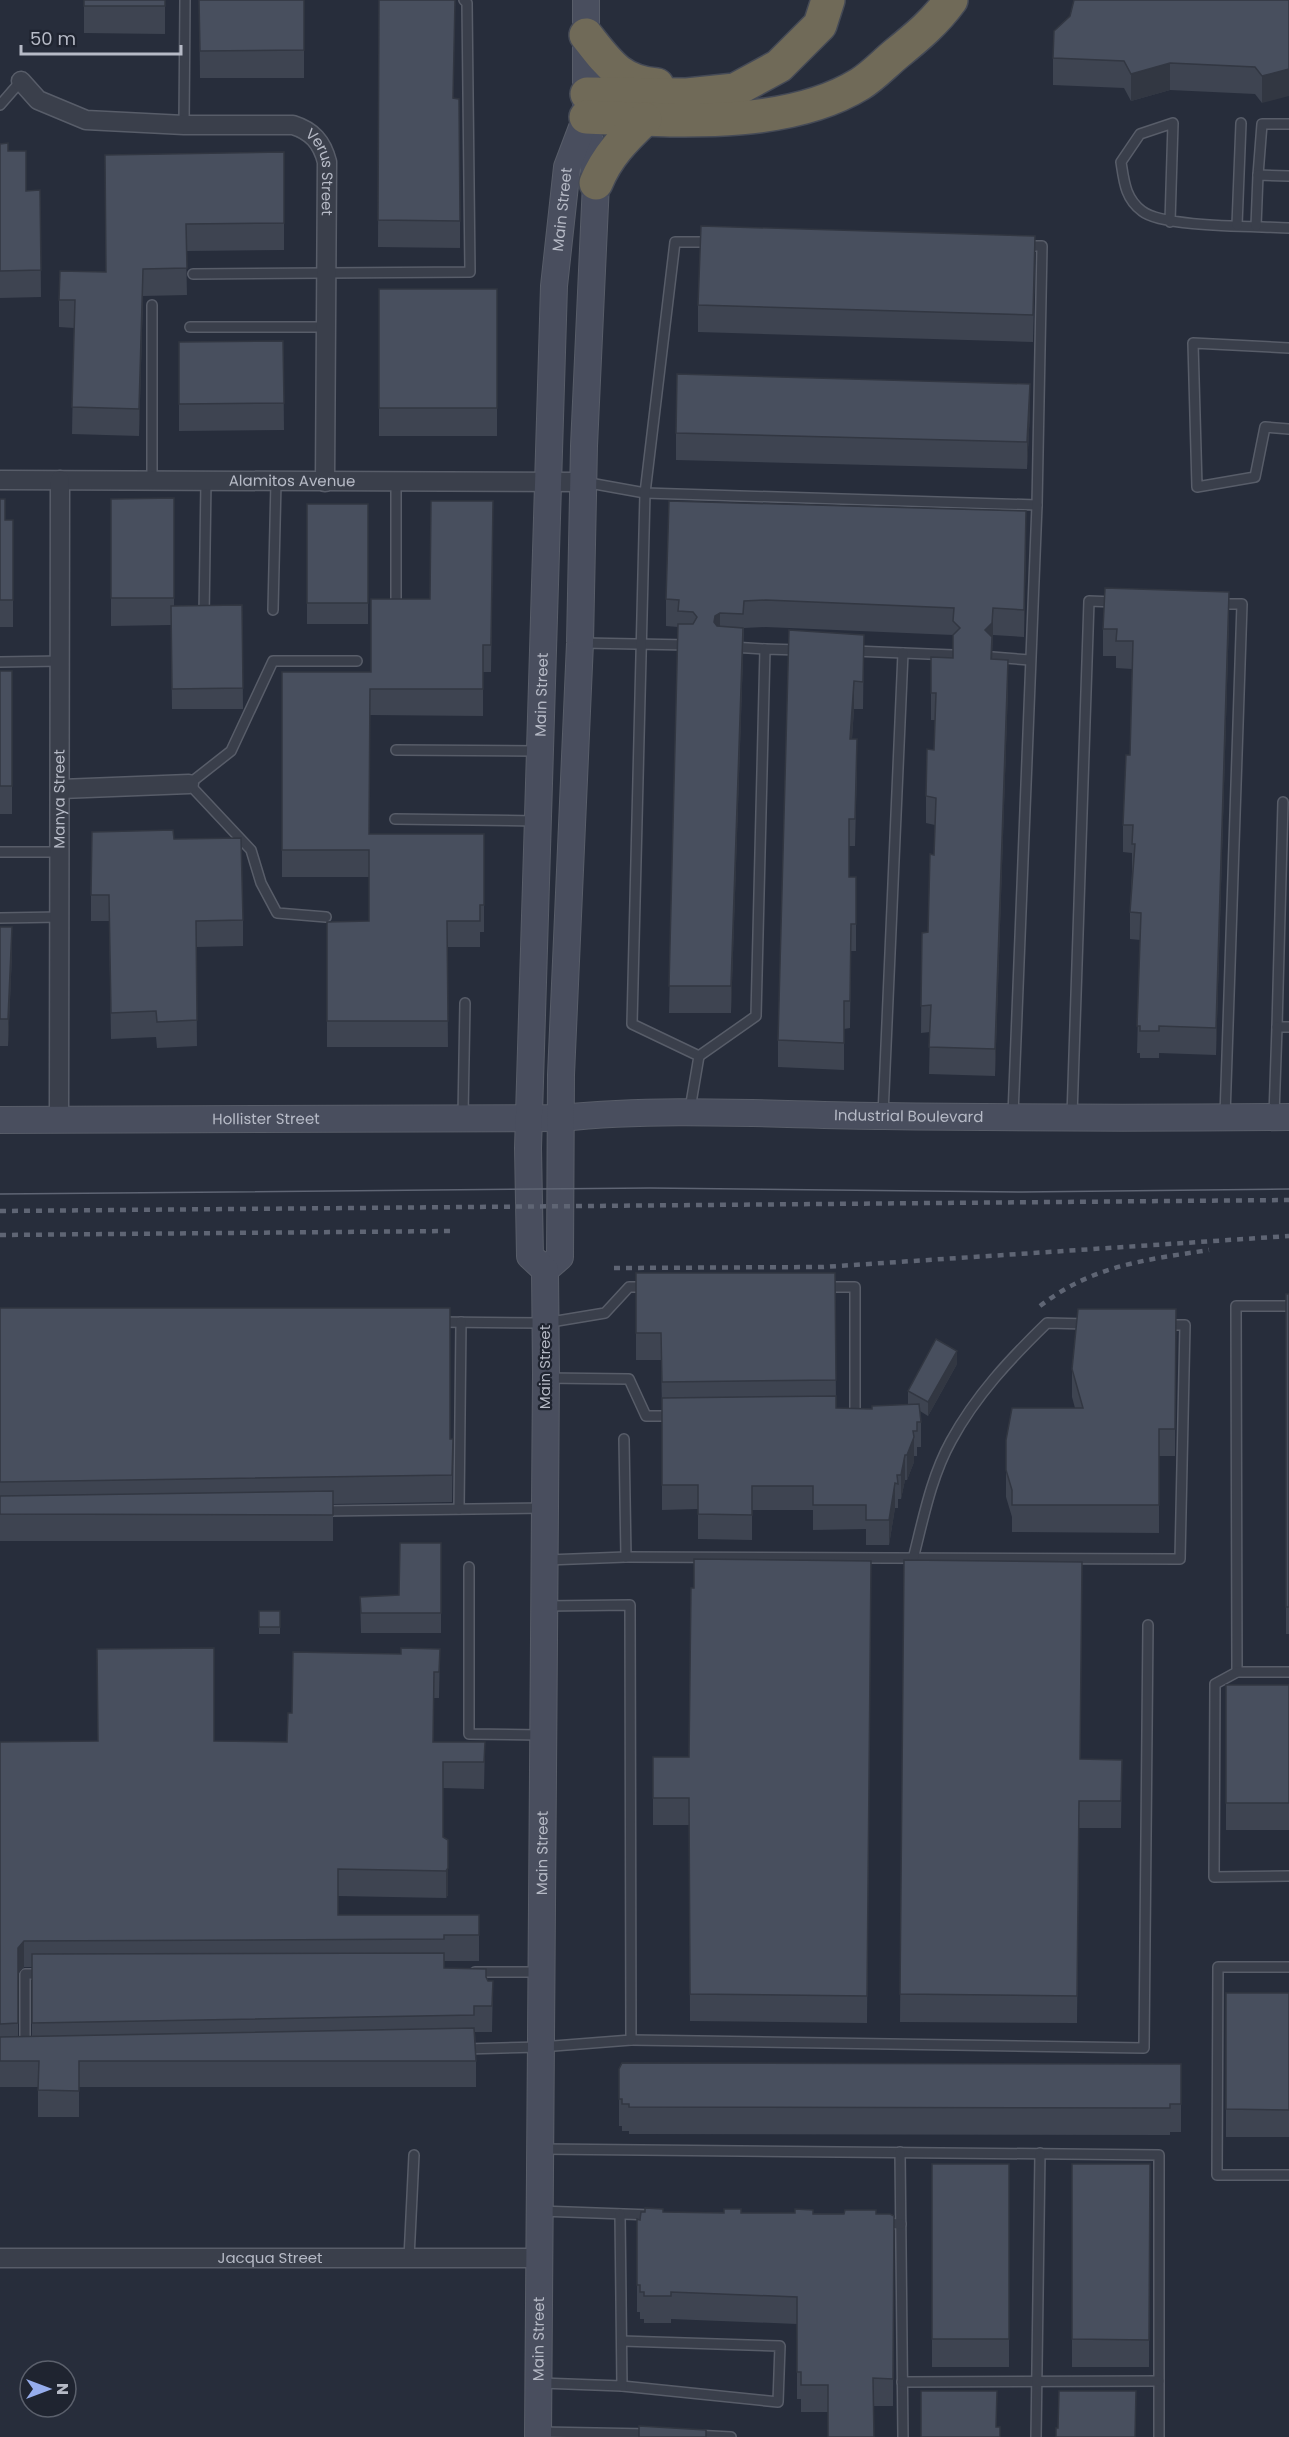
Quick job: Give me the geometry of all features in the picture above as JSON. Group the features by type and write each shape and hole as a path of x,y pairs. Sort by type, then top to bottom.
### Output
{"highway":[{"path":"587,106 735,90 779,66 820,25 828,0"},
{"path":"587,106 645,119 771,116 809,106 860,84 935,22 951,0"},
{"path":"586,36 613,70 641,84 686,86 715,93"},
{"path":"596,183 604,163 618,145 645,119"}],"main road":[{"name":"Main Street","path":"544,1270 561,1257 561,1118 596,183 587,106 585,0"},
{"name":"Main Street","path":"538,2435 546,1378 544,1270 530,1256 530,1119 547,482 555,274 567,167 587,106"},
{"name":"Industrial Boulevard","path":"530,1119 690,1111 1072,1118 1282,1117"},
{"name":"Hollister Street","path":"0,1120 530,1119"}],"street":[{"name":"Verus Street","path":"21,81 38,100 86,120 184,125 293,125 306,129 323,145 327,162 325,482"},
{"name":"Alamitos Avenue","path":"0,480 584,482"},
{"name":"Manya Street","path":"59,1119 60,480"},
{"path":"61,789 189,784"},
{"name":"Jacqua Street","path":"0,2258 540,2258"}],"lane":[{"path":"184,125 185,0"},
{"path":"193,274 326,275 470,272 467,3 464,0"},
{"path":"0,105 21,81"},
{"path":"1170,222 1173,123 1140,134 1121,162 1125,191 1143,212 1170,222 1289,228"},
{"path":"1237,225 1241,123"},
{"path":"1256,226 1262,124 1289,124"},
{"path":"1258,175 1289,176"},
{"path":"699,1056 632,1024 644,644 645,493 675,242 722,243"},
{"path":"1007,245 1042,246 1037,505 1012,1117"},
{"path":"153,305 153,481"},
{"path":"190,327 326,327"},
{"path":"1289,348 1193,343 1197,487 1256,477 1265,426 1289,429"},
{"path":"204,618 206,481"},
{"path":"273,610 276,482"},
{"path":"396,482 396,619"},
{"path":"584,482 645,493 1037,505"},
{"path":"1072,1118 1089,601 1125,602"},
{"path":"1209,603 1242,604 1225,1118"},
{"path":"580,643 690,645"},
{"path":"720,647 814,651"},
{"path":"690,1111 699,1056 756,1016 765,649"},
{"path":"854,651 953,655"},
{"path":"883,1116 903,653"},
{"path":"992,657 1030,660"},
{"path":"0,662 61,661"},
{"path":"326,917 277,913 261,883 251,850 189,784 231,751 273,661 357,661"},
{"path":"396,750 540,751"},
{"path":"1282,1117 1277,1028 1283,802"},
{"path":"395,819 537,821"},
{"path":"0,852 61,852"},
{"path":"0,918 60,917"},
{"path":"463,1118 465,1003"},
{"path":"1277,1028 1289,1028"},
{"path":"425,1322 545,1323 605,1313 629,1287 665,1287"},
{"path":"807,1287 855,1287 855,1414 844,1414"},
{"path":"1237,1672 1236,1306 1289,1306"},
{"path":"459,1509 461,1322"},
{"path":"913,1559 932,1486 950,1442 998,1371 1047,1323 1104,1324"},
{"path":"544,1560 626,1557 1180,1559 1185,1325 1150,1325"},
{"path":"546,1378 629,1379 646,1416 681,1416"},
{"path":"624,1439 626,1557"},
{"path":"318,1511 545,1508"},
{"path":"469,1567 469,1734 543,1735"},
{"path":"544,1606 630,1605 631,2040"},
{"path":"454,2049 541,2047 631,2040 1144,2048 1148,1625"},
{"path":"1289,1672 1237,1672 1215,1684 1214,1876 1289,1875"},
{"path":"1289,1966 1218,1967 1217,2175 1289,2175"},
{"path":"466,1972 542,1972"},
{"path":"37,2055 21,2056 26,1974 49,1974"},
{"path":"540,2149 1159,2155 1159,2437"},
{"path":"900,2152 903,2437"},
{"path":"1036,2437 1040,2153"},
{"path":"409,2258 414,2155"},
{"path":"540,2211 667,2216"},
{"path":"620,2214 622,2386"},
{"path":"866,2222 901,2224"},
{"path":"539,2383 622,2386 778,2402 780,2346 621,2340"},
{"path":"903,2382 1159,2381"},
{"path":"538,2435 664,2435"},
{"path":"687,2435 731,2437"}],"building":[{"path":"84,0 165,0 165,6 84,6"},
{"path":"199,0 304,0 304,50 200,51"},
{"path":"379,0 455,0 453,98 459,99 460,221 378,220"},
{"path":"1074,0 1289,0 1289,69 1262,76 1255,67 1170,63 1131,74 1124,61 1053,58 1054,31 1070,16"},
{"path":"8,143 8,151 26,151 26,191 40,190 41,270 0,271 0,144"},
{"path":"284,152 284,223 186,224 187,268 143,269 139,409 72,407 75,300 59,300 60,271 106,272 105,155"},
{"path":"701,226 1035,236 1033,315 698,305"},
{"path":"379,289 497,289 497,408 379,408"},
{"path":"283,341 284,403 179,404 179,342"},
{"path":"677,374 1030,384 1027,442 676,433"},
{"path":"174,498 174,598 111,598 111,499"},
{"path":"0,499 5,499 5,520 13,520 13,600 0,600"},
{"path":"431,501 493,501 491,645 483,645 483,689 370,689 369,834 484,834 484,905 480,905 480,921 447,921 448,1021 327,1021 327,922 369,921 369,850 282,850 282,672 371,672 371,599 430,599"},
{"path":"669,501 1026,511 1024,610 993,608 992,623 985,630 992,637 991,659 1008,660 995,1049 929,1047 931,1005 921,1006 922,933 928,932 930,854 934,855 936,798 926,796 927,749 934,750 936,693 931,693 931,657 953,658 953,635 960,628 953,621 954,608 766,600 744,601 743,614 720,613 715,616 714,622 717,626 743,628 731,986 669,986 678,624 693,624 697,617 693,612 678,611 679,600 666,599"},
{"path":"307,504 368,504 368,603 307,603"},
{"path":"1105,588 1229,592 1216,1028 1159,1026 1159,1031 1140,1031 1140,1026 1137,1026 1141,913 1130,912 1135,844 1132,844 1133,825 1123,825 1126,755 1130,755 1133,641 1116,641 1117,629 1103,629"},
{"path":"242,605 243,688 172,689 171,606"},
{"path":"789,630 864,635 863,682 854,681 850,739 857,739 855,819 849,819 849,877 856,877 856,924 851,924 850,1001 844,1001 844,1043 778,1040"},
{"path":"0,671 12,671 12,786 0,786"},
{"path":"173,830 174,839 241,838 243,920 196,921 197,1020 157,1022 156,1011 111,1013 109,895 91,895 92,832"},
{"path":"0,927 12,927 8,1019 0,1019"},
{"path":"636,1273 835,1273 836,1380 662,1382 661,1333 636,1333"},
{"path":"1286,1294 1289,1294 1289,1607 1286,1607"},
{"path":"0,1308 450,1308 452,1475 0,1482"},
{"path":"1078,1309 1176,1309 1175,1429 1159,1429 1159,1505 1012,1505 1012,1490 1006,1470 1006,1440 1012,1408 1083,1408 1072,1369"},
{"path":"936,1339 957,1351 928,1402 908,1391"},
{"path":"836,1396 836,1408 872,1409 872,1406 919,1404 921,1422 917,1422 917,1431 913,1431 914,1437 905,1455 901,1475 897,1475 898,1484 895,1483 889,1520 866,1520 866,1505 813,1505 813,1486 752,1486 752,1515 698,1514 698,1485 662,1485 662,1398"},
{"path":"333,1491 333,1515 0,1514 0,1496"},
{"path":"400,1543 441,1543 441,1613 361,1613 360,1597 399,1595"},
{"path":"694,1559 871,1561 867,1996 690,1994 689,1798 653,1798 653,1757 689,1757 691,1588 694,1588"},
{"path":"904,1560 1082,1562 1080,1759 1122,1760 1121,1801 1079,1801 1077,1996 900,1994"},
{"path":"259,1611 280,1611 280,1627 259,1627"},
{"path":"214,1648 214,1741 287,1742 288,1713 292,1713 293,1652 401,1654 401,1648 440,1649 439,1672 434,1672 433,1742 485,1742 484,1762 443,1762 443,1837 448,1840 448,1868 446,1871 338,1869 338,1915 479,1915 479,1935 444,1935 444,1939 24,1941 18,1948 18,2023 0,2024 0,1742 98,1741 97,1649"},
{"path":"1226,1685 1289,1685 1289,1803 1226,1803"},
{"path":"444,1953 444,1968 486,1969 488,1981 493,1981 492,2006 474,2006 474,2015 32,2023 32,1954"},
{"path":"1226,1993 1289,1993 1289,2110 1226,2109"},
{"path":"474,2028 476,2061 79,2061 79,2091 38,2090 39,2061 0,2061 0,2037"},
{"path":"622,2063 1181,2064 1181,2104 1170,2104 1170,2108 629,2107 629,2104 622,2104 622,2099 619,2099 619,2069"},
{"path":"932,2164 1009,2164 1009,2339 932,2339"},
{"path":"1072,2164 1150,2164 1149,2340 1072,2339"},
{"path":"645,2208 663,2209 663,2212 724,2213 724,2209 741,2209 741,2213 795,2213 795,2209 813,2210 813,2214 844,2214 845,2210 876,2210 876,2214 894,2216 893,2379 873,2378 874,2437 828,2437 828,2385 801,2385 801,2372 797,2372 797,2297 671,2292 671,2296 644,2296 644,2292 640,2292 640,2285 637,2285 637,2219 640,2220 641,2212 645,2212"},
{"path":"921,2391 997,2391 996,2427 1000,2427 1000,2437 921,2437"},
{"path":"1059,2391 1136,2391 1135,2437 1056,2437"},
{"path":"639,2426 706,2430 706,2437 639,2437"}],"tram line":[{"path":"0,1194 650,1188 1022,1192 1289,1189"}],"railway":[{"path":"0,1211 1289,1200"},
{"path":"0,1235 451,1231"},
{"path":"614,1268 823,1267 1289,1236"},
{"path":"1040,1306 1080,1281 1120,1266 1209,1250"}]}
